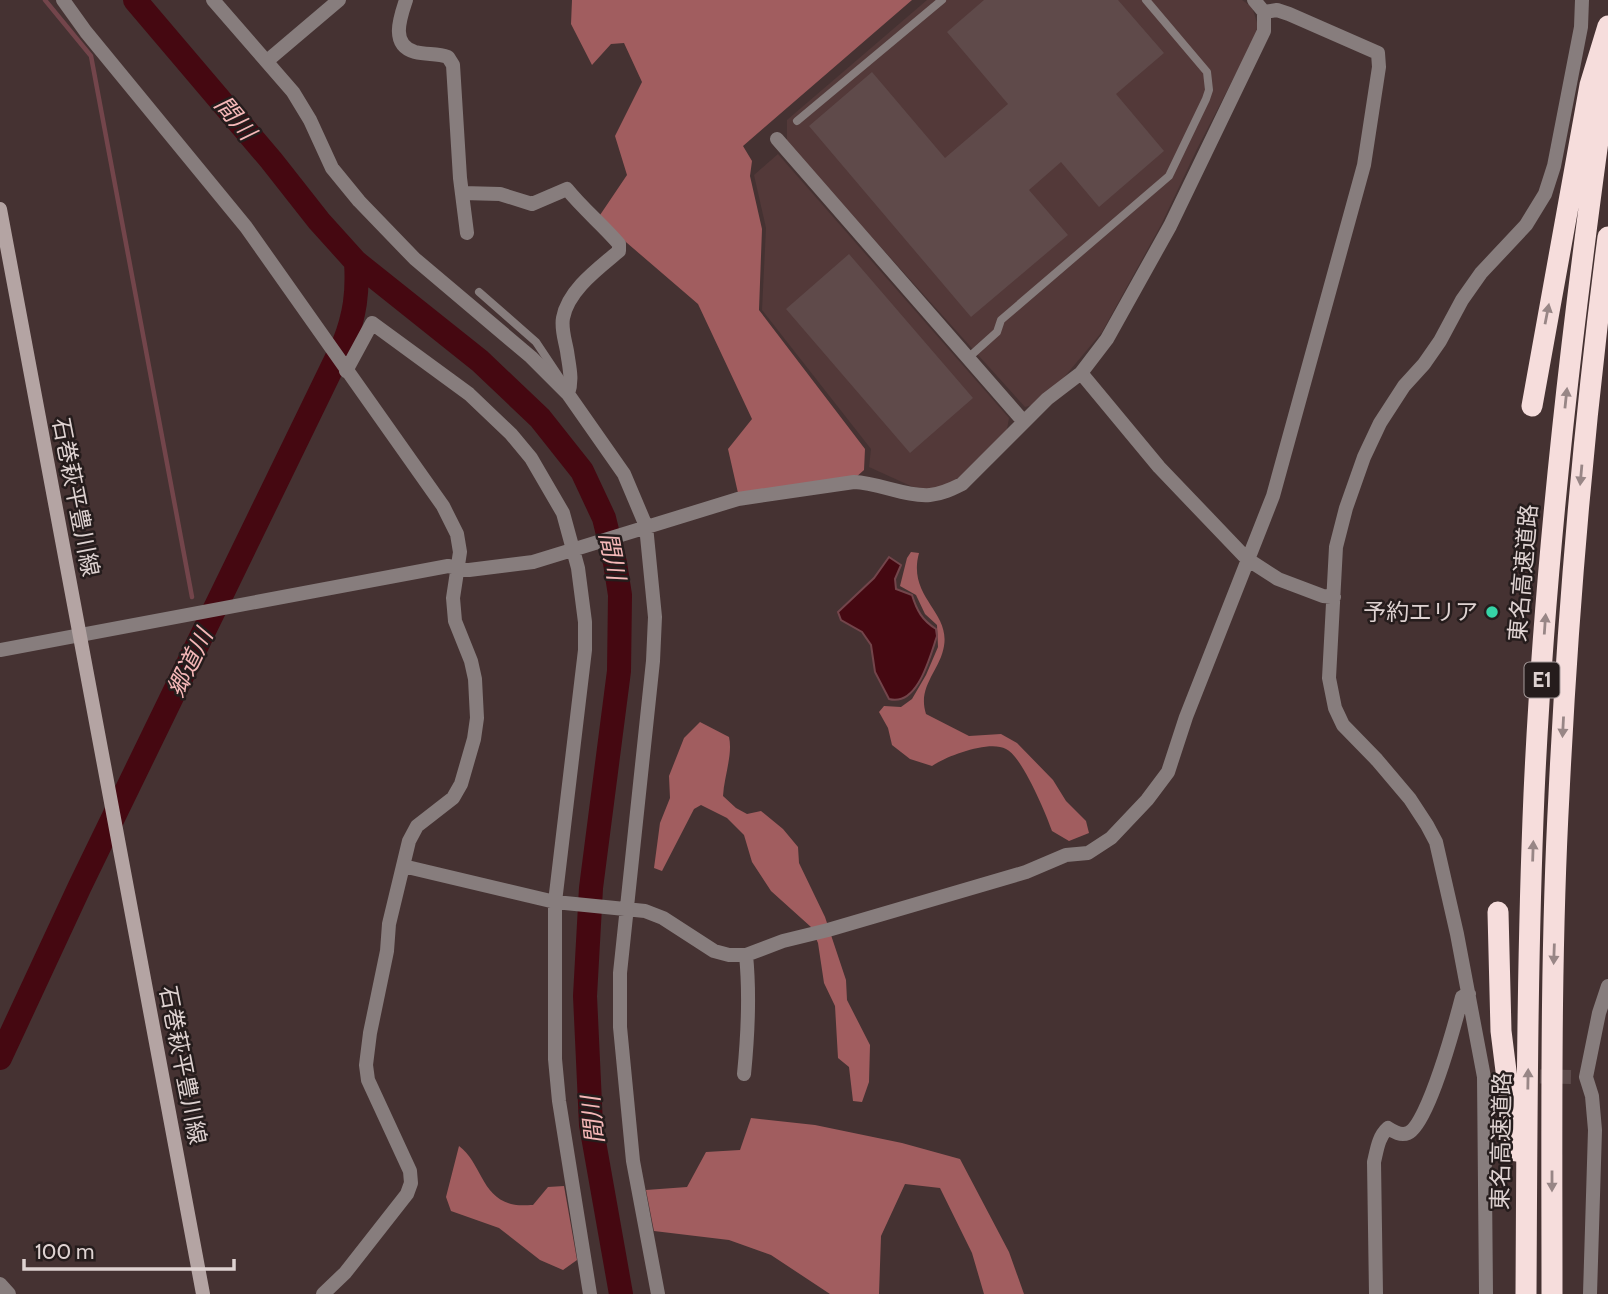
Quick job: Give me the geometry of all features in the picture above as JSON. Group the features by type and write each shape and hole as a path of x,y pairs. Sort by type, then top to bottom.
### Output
{"highway":[{"path":"1531,406 1590,85 1608,26"},
{"name":"東名高速道路","path":"1526,1294 1528,1027 1534,794 1549,559 1572,343 1608,69"},
{"name":"E1","path":"1552,1294 1552,1045 1559,796 1573,559 1591,369 1608,237"},
{"path":"1498,912 1501,1031 1526,1233"}],"main road":[{"name":"石巻萩平豊川線","path":"0,209 203,1294"}],"street":[{"path":"63,0 86,32 246,226 443,506 457,534 460,552 453,598 455,621 475,679 477,718 474,739 461,784 453,798 412,832 389,924 387,951 366,1065 368,1080 410,1171 411,1183 407,1194 345,1273 323,1294"},
{"path":"213,0 299,101 332,169 359,201 415,259 569,390 624,474 644,528 655,617 653,661 623,908 620,1027 633,1161 658,1294"},
{"path":"267,61 339,0"},
{"path":"406,0 398,30 404,47 415,52 441,54 449,57 453,65 467,233"},
{"path":"0,650 448,566 469,570 533,562 738,499 854,482 929,495 962,484 1047,399 1081,373 1107,339 1170,226 1264,31 1264,12 1254,0"},
{"path":"1486,1294 1490,1077 1436,842 1410,799 1343,725 1335,708 1329,678 1336,547 1364,457 1380,423 1404,386 1440,341 1462,300 1481,273 1526,225 1545,194 1554,166 1581,27 1582,0"},
{"path":"403,866 558,902 645,911 663,918 714,951 729,955 746,955 783,941 1026,872 1066,855 1088,853 1100,847 1147,800 1168,772 1186,717 1273,496 1364,165 1379,67 1378,53 1289,13 1277,10 1264,12"},
{"path":"777,139 1024,422"},
{"path":"463,193 500,194 532,204 567,189 587,214 608,230 620,244 619,251 595,271 569,301 563,316 562,328 571,377 569,390"},
{"path":"346,370 372,323 469,394 511,434 531,458 563,513 576,548 582,590 585,650 558,902 555,1059 559,1101 590,1294"},
{"path":"1081,373 1159,467 1247,559 1278,579 1323,596 1334,597"},
{"path":"744,1073 748,1035 746,955"},
{"path":"1590,1294 1595,1130 1592,1096 1578,1077 1608,986"},
{"path":"1376,1294 1374,1162 1377,1147 1383,1132 1388,1128 1406,1134 1421,1118 1443,1068 1462,997 1469,994"}],"lane":[{"path":"796,121 942,0"},
{"path":"968,358 996,332 1001,320 1169,176 1206,99 1209,80 1207,72 1146,0"},
{"path":"480,292 536,342 569,390"}],"shaded area":[{"path":"572,0 912,0 743,146 752,161 750,176 762,229 759,310 865,449 864,470 854,479 738,493 728,449 752,419 698,304 598,218 627,175 615,136 642,82 624,43 611,44 592,65 571,24"},
{"path":"927,0 1242,0 1252,7 1259,29 1161,225 1102,332 1056,387 1036,404 1025,407 787,143 787,120"},
{"path":"778,154 1009,418 1006,435 955,483 932,490 913,487 869,467 871,449 762,310 766,228 754,175"},
{"path":"911,552 919,553 919,581 944,634 942,655 924,695 926,714 969,736 1001,734 1017,743 1053,780 1066,801 1086,821 1089,833 1069,841 1052,831 1026,774 1006,749 989,746 979,748 932,766 910,759 892,745 888,728 879,712 884,706 901,707 912,699 938,647 937,625 925,614 916,595 900,586"},
{"path":"889,557 901,565 895,579 896,589 912,595 921,615 936,629 937,636 915,688 899,699 889,699 875,672 871,645 862,632 841,620 838,612 874,578"},
{"path":"700,722 729,737 730,751 723,796 747,814 761,811 783,829 798,847 799,863 825,917 846,980 847,1000 870,1045 869,1082 862,1102 853,1101 849,1067 838,1058 835,1006 824,983 818,943 811,927 771,891 752,862 744,835 727,818 701,805 694,809 662,871 654,868 660,823 670,798 669,776 684,738"},
{"path":"751,1118 815,1125 902,1143 960,1159 1009,1252 1024,1294 984,1294 972,1253 940,1188 905,1184 881,1236 879,1294 830,1294 771,1255 729,1240 654,1231 646,1190 687,1187 706,1152 740,1150"},
{"path":"459,1146 493,1194 511,1204 533,1205 548,1187 564,1186 577,1260 563,1270 540,1260 499,1228 451,1211 446,1197"}],"building":[{"path":"984,0 1118,0 1164,53 1116,94 1164,151 1099,207 1061,162 1029,190 1068,235 971,317 809,126 872,72 945,158 1008,104 947,32"},
{"path":"849,254 973,398 910,453 786,309"}],"waterway":[{"path":"45,0 91,56 192,597"},
{"name":"間川","path":"135,0 356,262 480,361 540,418 582,471 604,518 620,595 619,671 591,888 585,996 591,1125 621,1294"},
{"name":"郷道川","path":"0,1058 80,886 344,343 355,303 356,262"}],"tunnel":[{"path":"1519,1076 1571,1077"}],"place":[{"name":"予約エリア","path":"1492,612"}]}
